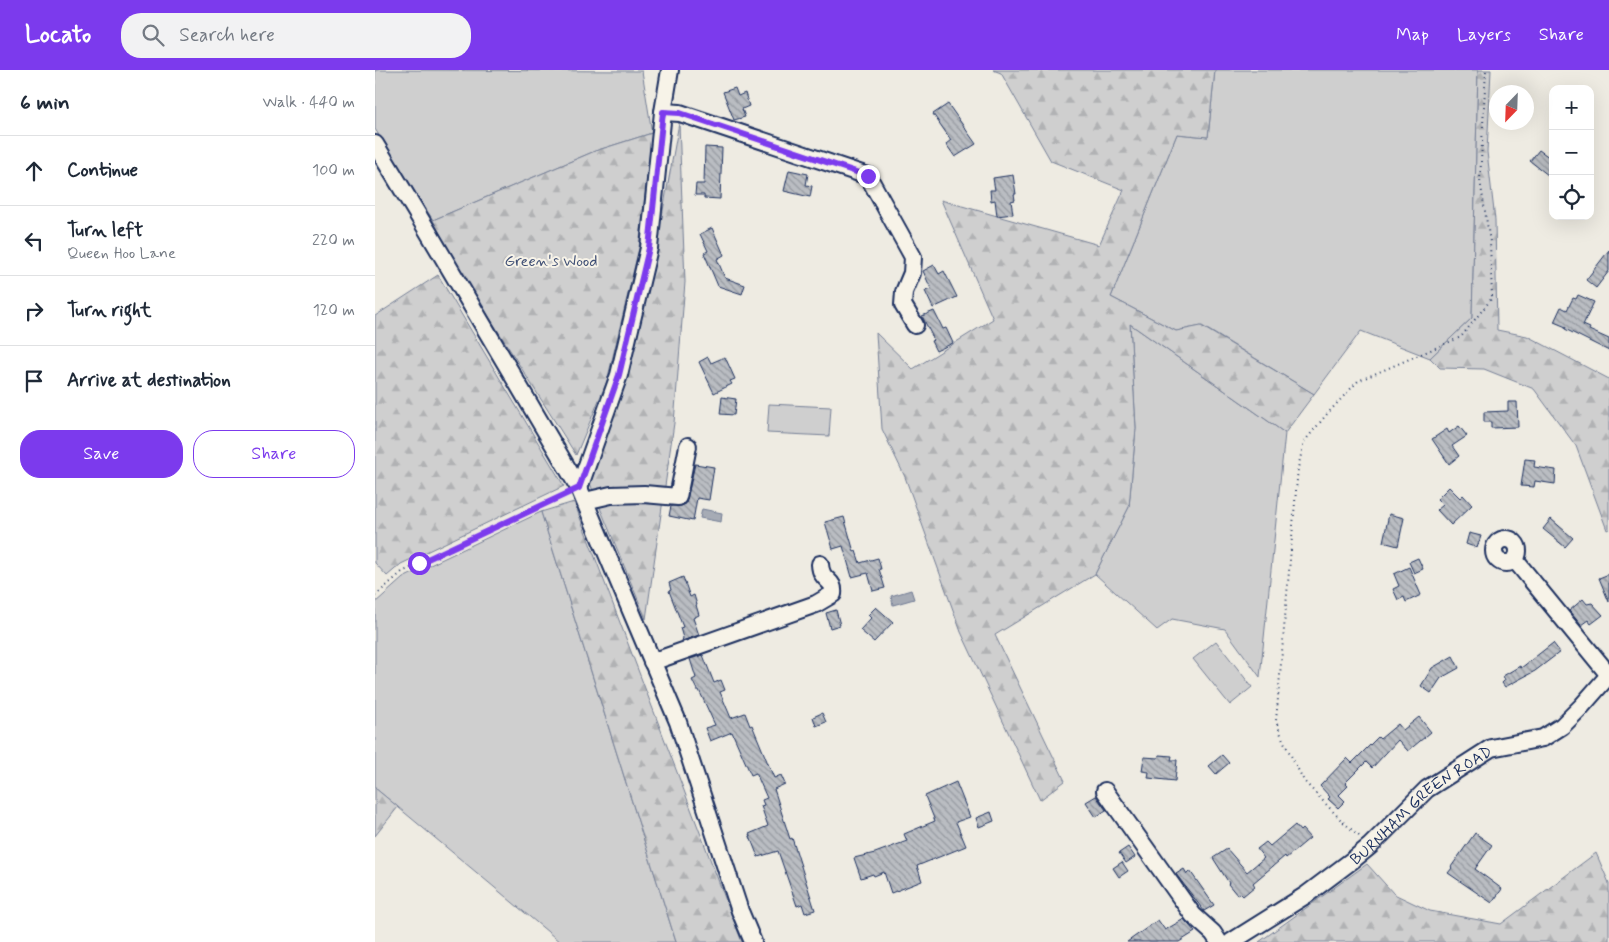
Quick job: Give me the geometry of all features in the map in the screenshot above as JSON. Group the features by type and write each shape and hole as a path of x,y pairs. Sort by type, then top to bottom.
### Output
{"street":[{"path":"582,494 619,375 649,248 663,112 670,70"},
{"path":"663,112 680,113 868,176 913,256 912,273 904,292 903,305 915,325"},
{"path":"375,144 582,494 678,722 740,911 753,942"},
{"path":"582,494 644,494 678,497 688,446"},
{"path":"1515,560 1609,675"},
{"path":"652,662 815,604 833,594 834,587 832,583 823,577 820,571 820,564"},
{"name":"BURNHAM GREEN ROAD","path":"1231,942 1306,895 1370,846 1427,788 1491,748 1543,738 1562,726 1609,675"},
{"path":"1105,791 1193,915 1213,933 1219,942"}],"path":[{"path":"1370,846 1341,821 1304,781 1283,740 1276,720 1297,468 1304,442 1357,381 1461,337 1492,298 1490,242 1480,180 1486,70"},
{"path":"375,596 402,572 582,494"}],"green space":[{"path":"375,70 642,71 652,133 595,151 433,220 375,129"},
{"path":"993,70 1215,70 1208,137 1177,134 1111,297 1176,331 1201,326 1314,394 1285,433 1130,324 1136,428 1129,507 1095,574 995,635 1065,781 1040,800 961,632 905,477 882,429 876,333 913,369 993,319 941,200 1099,245 1124,190 1051,161 1001,73"},
{"path":"1215,70 1478,70 1472,318 1430,358 1361,331 1314,394 1202,326 1176,331 1111,297 1177,134 1208,137"},
{"path":"1478,70 1491,70 1487,152 1495,220 1497,330 1527,336 1609,379 1609,529 1607,530 1576,446 1534,389 1484,369 1440,368 1430,358 1472,318"},
{"path":"679,123 685,282 674,423 646,619 589,481 628,375 656,249"},
{"name":"Green's Wood","path":"652,133 639,248 607,381 576,455 454,261 433,220 595,151"},
{"path":"438,275 564,486 401,564 387,576 375,563 375,316"},
{"path":"1130,324 1285,433 1260,677 1225,629 1172,619 1157,630 1095,574 1129,507 1136,428"},
{"path":"769,404 831,407 829,436 767,433"},
{"path":"574,502 742,942 676,942 541,512"},
{"path":"541,512 676,942 560,942 375,788 375,603 403,578"},
{"path":"1216,641 1252,687 1230,705 1193,659"},
{"path":"375,788 398,807 375,836"},
{"path":"1596,853 1609,883 1609,942 1259,942 1367,864 1394,894 1430,911 1501,924"}],"shaded area":[{"path":"702,509 722,513 721,522 700,518"},
{"path":"911,590 914,599 893,605 891,596"}],"building":[{"path":"735,88 738,96 745,93 749,106 742,109 745,117 734,120 723,92"},
{"path":"948,104 976,144 955,157 946,144 951,140 933,114"},
{"path":"705,147 722,148 720,199 704,198 704,195 695,195 696,184 704,184"},
{"path":"1539,150 1549,157 1549,176 1530,161"},
{"path":"789,170 808,174 806,185 812,186 810,197 784,191"},
{"path":"1013,175 1016,194 1014,194 1015,200 1011,201 1013,214 997,216 995,200 991,201 990,190 995,190 993,178"},
{"path":"712,228 724,255 717,259 725,278 745,285 742,294 718,286 704,253 708,251 700,234"},
{"path":"1609,250 1609,271 1596,288 1586,280"},
{"path":"934,265 939,274 944,271 957,297 933,308 925,291 931,289 923,271"},
{"path":"1578,295 1594,302 1583,325 1590,328 1589,330 1609,339 1609,351 1554,322 1561,307 1567,310 1573,298 1576,299"},
{"path":"934,311 943,329 946,328 953,343 936,351 931,341 934,340 922,316"},
{"path":"708,357 711,363 725,357 735,379 730,381 732,384 714,393 699,362"},
{"path":"722,397 736,399 734,415 720,414"},
{"path":"1508,402 1517,402 1518,427 1491,428 1491,422 1484,422 1484,412 1508,411"},
{"path":"1459,426 1467,436 1452,446 1459,456 1449,464 1432,439 1447,429 1449,433"},
{"path":"1525,459 1535,460 1534,467 1556,470 1555,484 1535,481 1534,487 1521,486"},
{"path":"695,464 714,467 709,500 697,498 693,521 669,516 671,506 686,504"},
{"path":"1449,487 1460,498 1463,495 1472,505 1451,525 1437,510 1443,505 1437,499"},
{"path":"1389,514 1404,518 1398,546 1383,542"},
{"path":"844,517 854,552 856,551 860,563 878,558 881,569 879,569 885,588 873,591 868,573 852,577 843,546 833,549 825,522"},
{"path":"1551,519 1573,538 1565,547 1543,529"},
{"path":"1469,533 1481,536 1477,548 1466,544"},
{"path":"1418,558 1423,569 1414,573 1409,562"},
{"path":"1409,567 1421,595 1406,602 1404,597 1398,600 1393,589 1399,586 1394,574"},
{"path":"1609,574 1609,602 1599,578"},
{"path":"683,577 690,597 694,595 697,605 699,615 693,618 699,635 682,641 680,628 683,627 669,591 671,590 669,583"},
{"path":"1583,599 1587,604 1592,603 1603,615 1591,624 1588,620 1581,625 1569,611"},
{"path":"876,607 893,622 874,642 860,630 871,618 868,615"},
{"path":"836,610 840,625 830,628 826,613"},
{"path":"1553,643 1560,652 1535,671 1505,687 1502,683 1505,680 1503,676 1520,666 1521,668"},
{"path":"703,655 714,683 721,680 725,690 720,692 731,718 745,713 750,726 752,725 774,778 781,775 785,784 774,789 815,910 805,913 802,904 797,906 778,851 758,857 749,834 768,826 761,806 764,805 762,800 767,798 756,773 751,775 732,732 710,741 705,728 715,725 699,690 697,690 692,680 696,678 690,659"},
{"path":"1453,656 1459,668 1441,678 1431,693 1421,686 1432,668"},
{"path":"822,713 826,722 816,726 813,717"},
{"path":"1419,717 1431,732 1408,751 1398,740 1372,768 1366,762 1345,783 1348,786 1339,795 1345,801 1338,808 1328,799 1330,797 1320,786 1347,758 1352,763 1378,737 1380,739 1398,724 1403,730"},
{"path":"1159,755 1172,756 1171,760 1177,760 1175,781 1148,778 1149,772 1142,771 1144,757 1158,758"},
{"path":"1222,755 1229,763 1216,774 1209,766"},
{"path":"956,782 970,817 956,822 966,846 917,866 922,881 891,893 884,872 861,878 854,858 875,853 907,841 904,834 935,821 925,796"},
{"path":"1096,796 1106,810 1096,817 1086,802"},
{"path":"991,812 994,821 979,827 976,818"},
{"path":"1295,825 1300,831 1302,829 1310,838 1253,883 1255,886 1243,896 1240,893 1237,895 1228,884 1213,858 1227,849 1247,872 1264,858 1257,849 1266,842 1270,846"},
{"path":"1475,833 1492,845 1475,869 1502,889 1492,903 1448,873"},
{"path":"1128,847 1135,857 1126,863 1119,853"},
{"path":"1122,862 1128,871 1119,877 1113,868"},
{"path":"1184,869 1187,874 1190,871 1214,905 1204,911 1176,874"},
{"path":"1184,919 1195,932 1179,942 1127,942 1158,920 1165,930"}],"route":[{"path":"419,563 579,488 619,375 649,248 663,112 680,113 868,176"}]}
